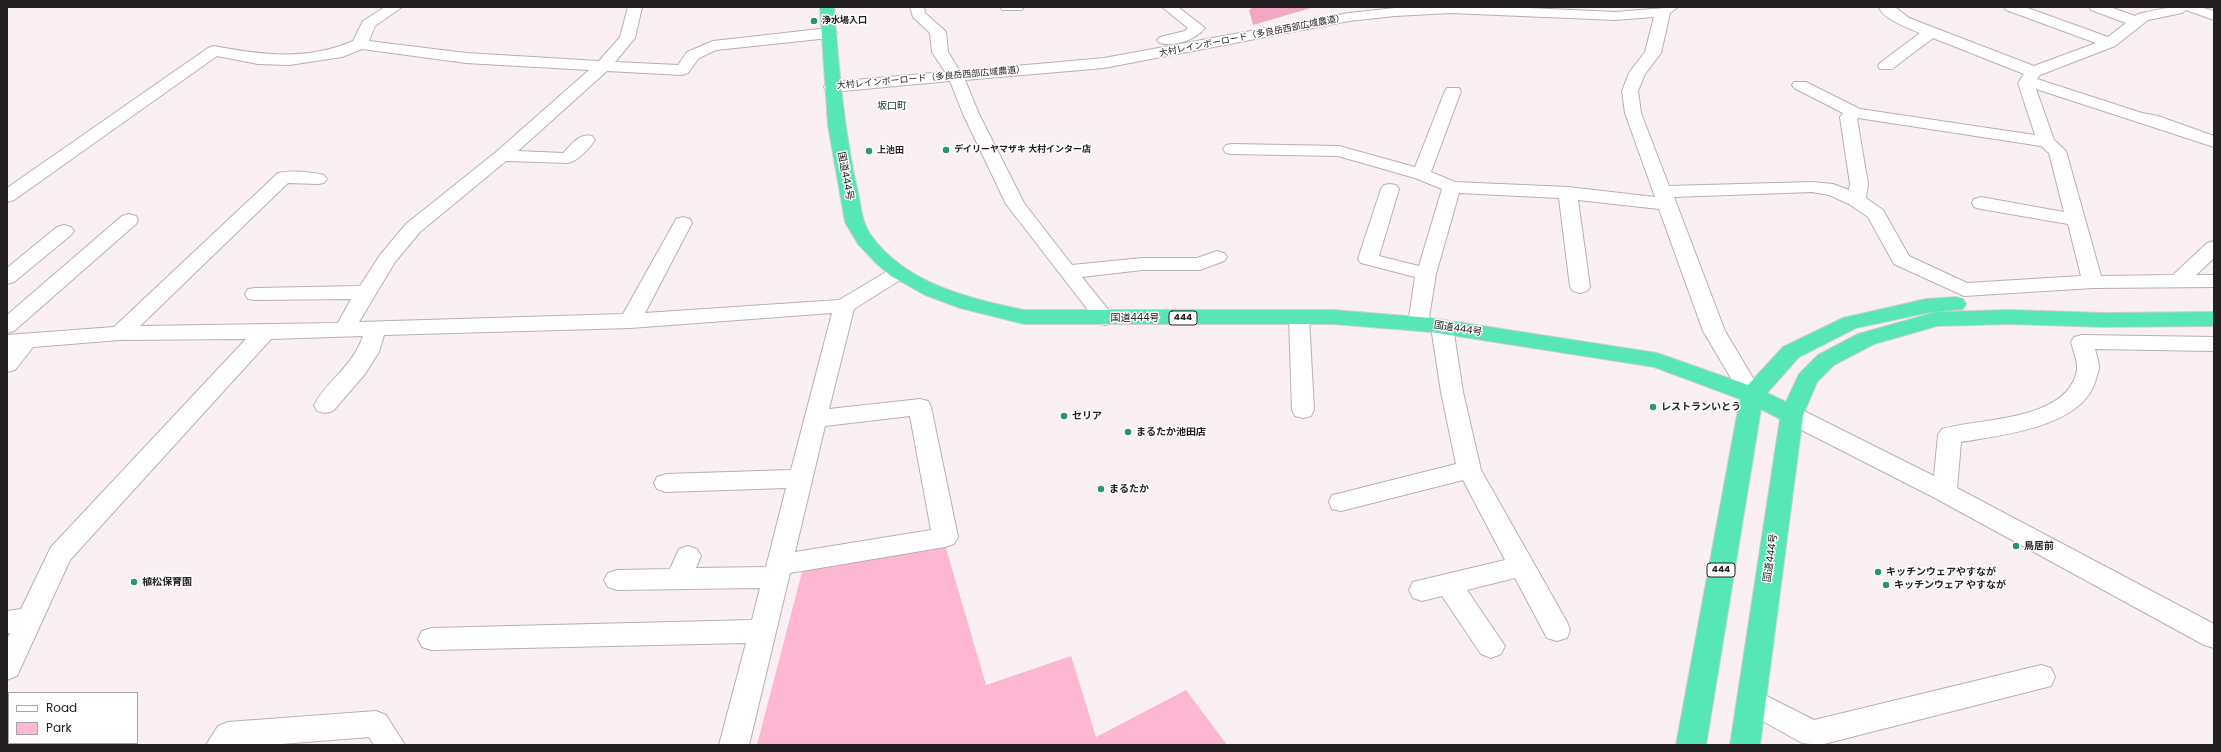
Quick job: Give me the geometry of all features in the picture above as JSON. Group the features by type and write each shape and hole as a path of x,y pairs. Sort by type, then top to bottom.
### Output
{"highway":[{"name":"国道444号","path":"827,7 832,86 843,171 856,226 872,249 898,273 936,294 980,308 1024,317 1333,317 1442,327 1657,360 1752,395 1792,416 1745,745"},
{"path":"1752,395 1791,352 1850,323 1926,306 2000,302 2077,307 2214,308"},
{"path":"1792,416 1806,379 1826,360 1866,339 1936,319 2010,317 2104,320 2214,319"},
{"name":"444","path":"1691,745 1752,395"}],"street":[{"path":"360,44 368,24 395,7"},
{"path":"345,330 366,292 387,259 413,228 502,156 603,66 627,38 635,7"},
{"path":"917,7 918,14 938,32 940,52 954,75 971,114 1016,204 1067,272 1105,318"},
{"path":"1007,7 1017,7"},
{"path":"1122,60 1128,48 1190,35 1197,28 1169,7"},
{"path":"1888,7 1886,8 1904,21 2031,76 2139,118 2152,120 2214,142"},
{"path":"2011,7 2110,43"},
{"path":"2096,7 2136,22"},
{"path":"2046,142 2026,83 2031,76 2110,43 2143,17 2177,10 2181,7"},
{"path":"2191,7 2214,16"},
{"path":"1664,8 1653,53 1637,73 1630,91 1634,113 1714,331 1752,395"},
{"name":"大村レインボーロード（多良岳西部広域農道）","path":"832,86 1051,68 1122,60 1349,17 1395,12 1458,9 1615,16 1664,8"},
{"path":"7,196 214,51 258,59 289,60 312,58 342,52 360,44 466,58 682,70 693,55 713,46 829,32"},
{"path":"1886,66 1931,32"},
{"path":"1800,85 1856,113 2046,142 2058,151 2093,282"},
{"path":"1421,174 1446,113 1453,91"},
{"path":"1856,113 1848,117 1859,184 1856,200"},
{"path":"502,156 568,158 586,140"},
{"path":"1232,149 1339,151 1421,174 1452,186 1664,198 1812,187 1833,190 1856,200 1876,214 1901,260 1964,290 2093,282 2214,282"},
{"path":"120,333 284,177 318,179"},
{"path":"1418,324 1426,274 1452,186"},
{"path":"1390,189 1368,259 1426,274"},
{"path":"1568,193 1580,287"},
{"path":"1981,203 2076,220"},
{"path":"7,326 129,220"},
{"path":"630,321 683,223"},
{"path":"7,278 64,231"},
{"path":"2177,282 2214,247"},
{"path":"1067,272 1142,264 1200,264 1217,257"},
{"path":"7,342 28,339 120,333 265,332 630,321 844,306 898,273"},
{"path":"256,294 366,292"},
{"path":"734,745 844,306"},
{"path":"1299,317 1303,410"},
{"path":"1442,327 1452,392 1469,470 1557,630"},
{"path":"325,405 357,370 368,352 376,329"},
{"path":"7,668 18,621 60,554 106,502 265,332"},
{"path":"7,364 28,339"},
{"path":"1944,492 1950,435 2038,418 2065,406 2080,394 2088,380 2089,358 2082,342 2214,344"},
{"path":"618,580 683,567 777,571 945,537 920,407 816,419"},
{"path":"1792,416 1944,492 2214,637"},
{"path":"1341,502 1469,470"},
{"path":"666,483 800,479"},
{"path":"1422,590 1521,566"},
{"path":"1448,584 1491,646"},
{"path":"432,639 762,631"},
{"path":"1751,700 1812,734 2041,677"},
{"path":"221,745 228,735 376,724 390,745"}],"green space":[{"path":"945,545 986,685 1071,656 1096,737 1186,690 1227,745 757,745 803,568"}],"shaded area":[{"path":"1254,7 1314,7 1253,25 1249,10"}],"place":[{"name":"浄水場入口","path":"814,21"},
{"name":"デイリーヤマザキ 大村インター店","path":"946,150"},
{"name":"上池田","path":"869,151"},
{"name":"レストランいとう","path":"1653,407"},
{"name":"セリア","path":"1064,416"},
{"name":"まるたか池田店","path":"1128,432"},
{"name":"まるたか","path":"1101,489"},
{"name":"鳥居前","path":"2016,546"},
{"name":"キッチンウェアやすなが","path":"1878,572"},
{"name":"植松保育園","path":"134,582"},
{"name":"キッチンウェア やすなが","path":"1886,585"}],"district":[{"name":"坂口町","path":"892,106"}]}
